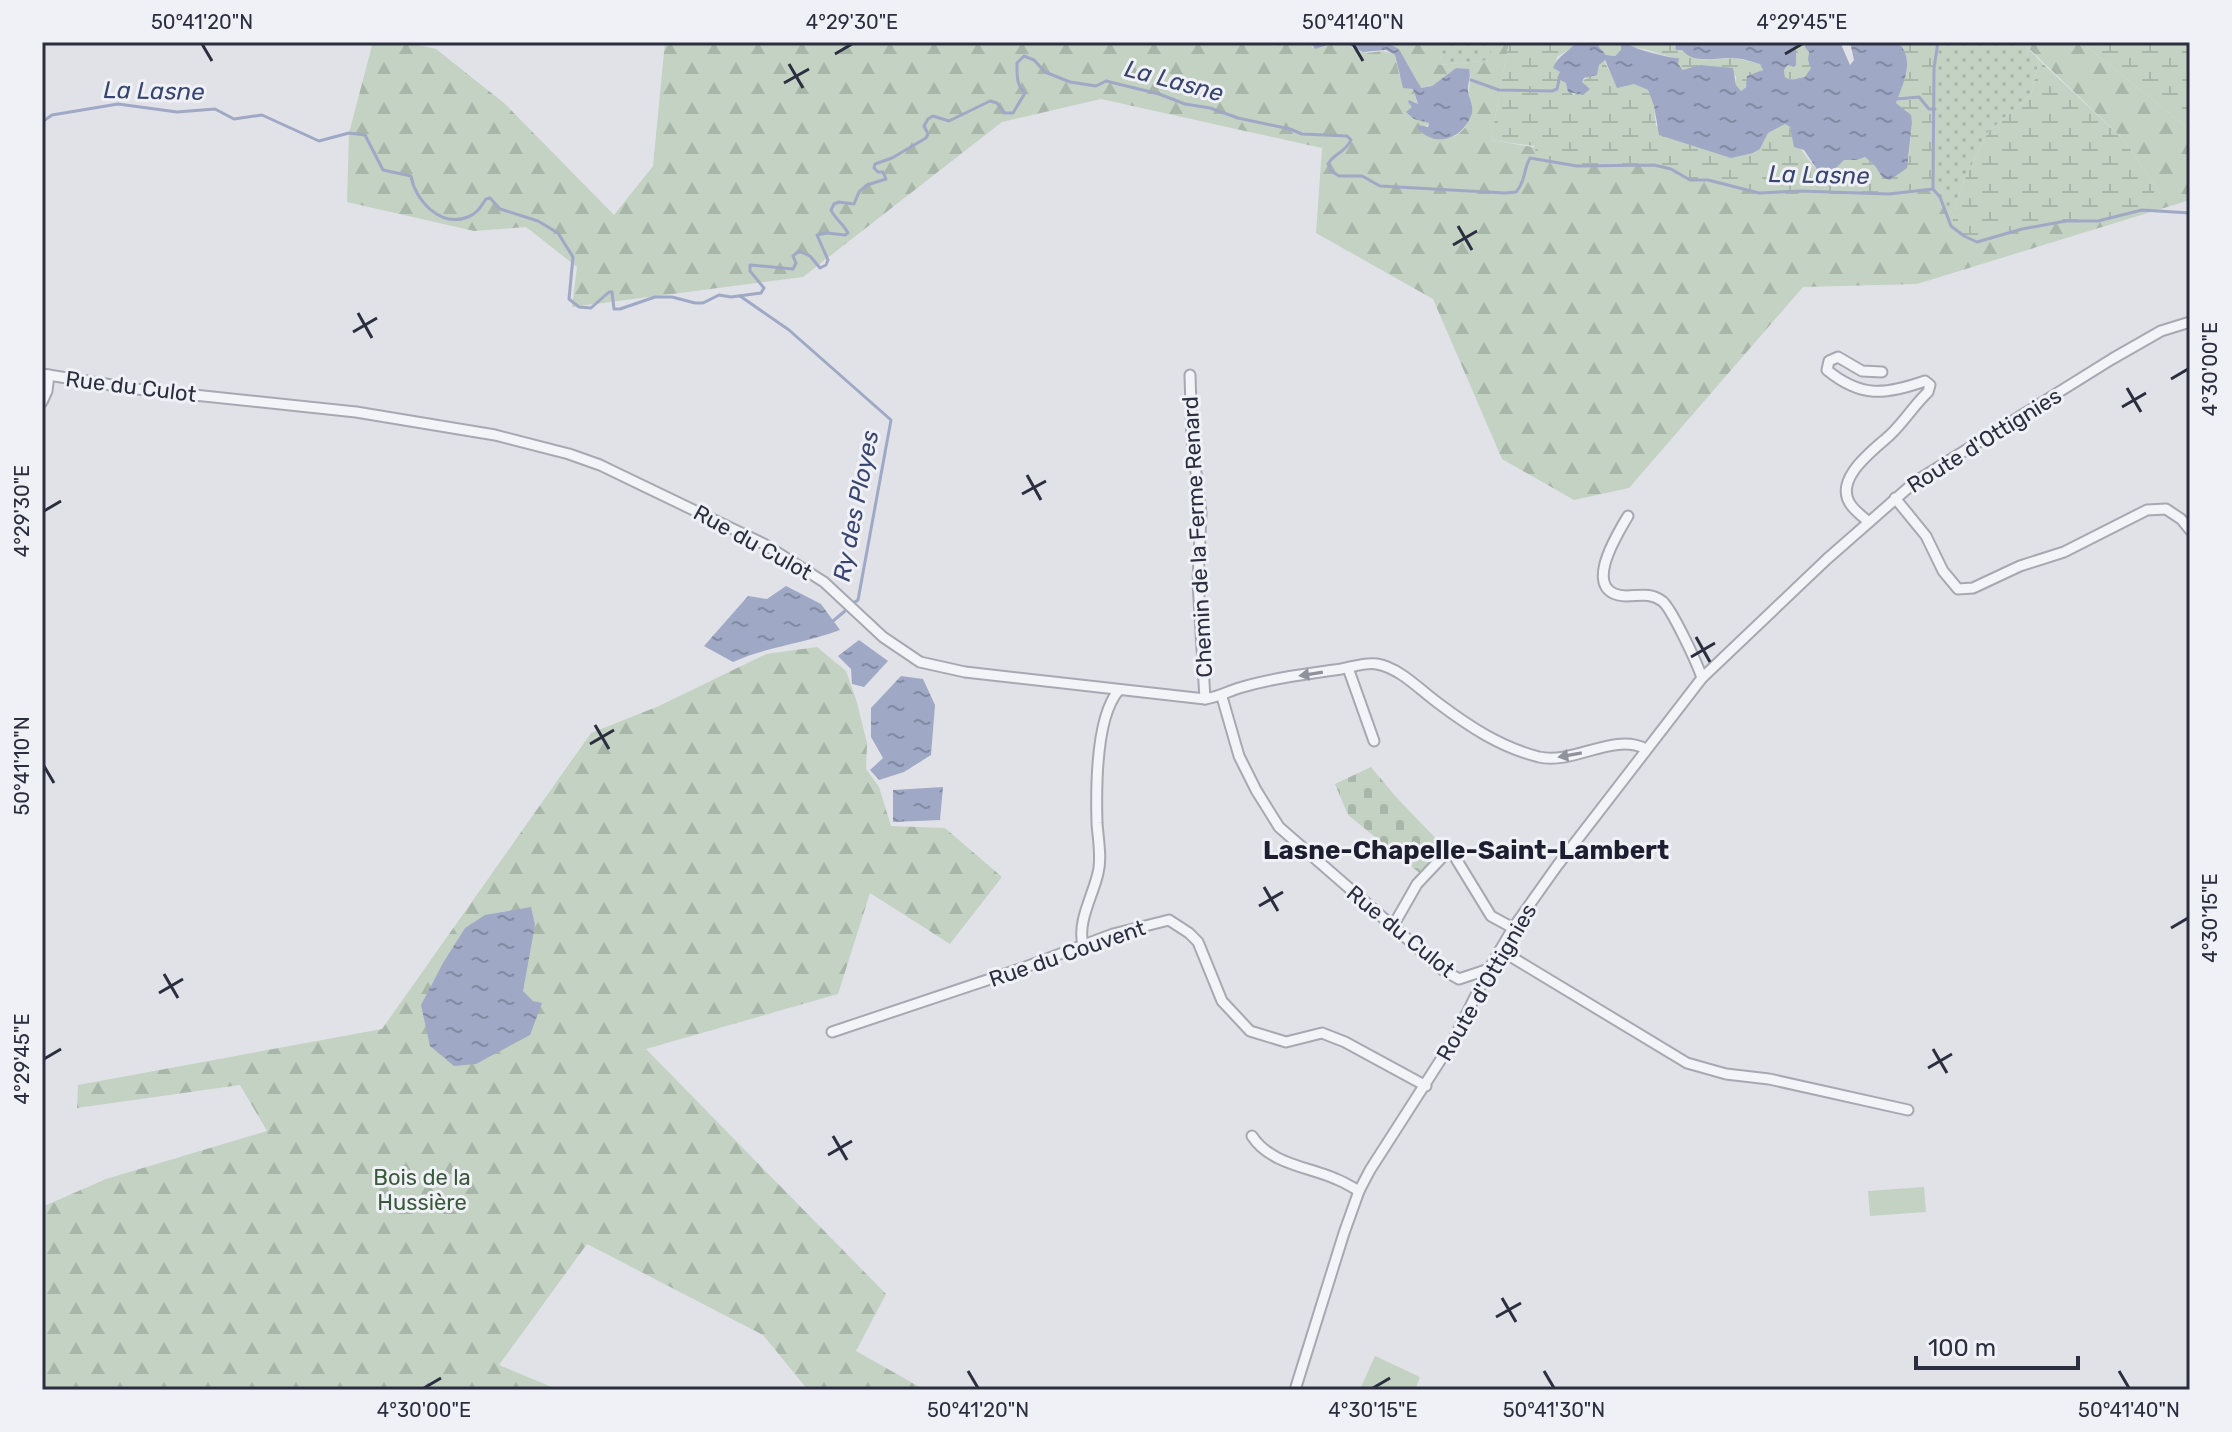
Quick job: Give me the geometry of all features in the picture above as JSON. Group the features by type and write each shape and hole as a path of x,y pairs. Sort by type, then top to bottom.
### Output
{"street":[{"name":"Route d'Ottignies","path":"1295,1390 1359,1191 1454,1039 1513,928 1702,678 1895,498 1932,470 2112,359 2161,331 2190,322"},
{"path":"1869,522 1849,503 1850,478 1859,461 1893,433 1928,392 1930,385 1925,381 1896,391 1874,391 1844,384 1827,370 1829,361 1838,357 1862,371 1882,372"},
{"name":"Rue du Culot","path":"42,402 47,391 45,374 137,389 356,412 495,435 600,465 787,556 824,582 883,637 920,662 965,672 1119,690 1205,699 1222,697 1239,756 1279,827 1429,959 1459,979 1489,969"},
{"name":"Chemin de la Ferme Renard","path":"1190,375 1192,439 1201,513 1198,582 1205,699"},
{"path":"1895,498 1926,536 1943,571 1958,589 1973,588 2020,566 2064,552 2147,510 2166,509 2190,530"},
{"path":"1628,516 1615,538 1602,576 1606,589 1621,596 1651,595 1666,604 1702,678"},
{"path":"1222,697 1236,689 1375,663 1395,670 1495,743 1543,758 1566,757 1616,745 1637,744 1646,749"},
{"path":"1348,668 1374,741"},
{"path":"1083,945 1084,916 1099,871 1096,799 1104,715 1119,690"},
{"path":"1393,926 1417,884 1450,849 1491,916 1513,928"},
{"name":"Rue du Couvent","path":"832,1032 1113,934 1169,920 1198,942 1222,1001 1250,1031 1286,1042 1322,1033 1345,1042 1426,1086"},
{"path":"1500,950 1687,1063 1726,1074 1769,1079 1908,1110"},
{"path":"1459,979 1470,985 1477,994"},
{"path":"1252,1136 1257,1143 1286,1161 1334,1177 1359,1191"}],"green space":[{"path":"373,42 406,42 436,49 504,103 614,215 653,166 665,42 1263,42 1275,46 1281,42 1310,42 1312,47 1319,48 1342,44 1363,52 1395,55 1405,88 1413,89 1418,105 1414,101 1407,112 1429,123 1421,133 1450,138 1461,132 1470,118 1470,72 1456,68 1432,86 1421,88 1399,49 1386,42 1444,42 1439,65 1491,60 1491,42 1509,42 1491,140 1644,166 1654,165 1671,169 1690,180 1708,180 1759,193 1889,194 1933,189 1940,197 1952,226 1977,242 2022,229 2066,221 2098,221 2142,210 2157,188 2123,139 2022,42 2081,42 2190,130 2190,200 1917,284 1803,287 1629,488 1574,500 1502,459 1433,299 1316,233 1322,148 1101,99 1002,122 803,277 572,307 577,267 526,227 474,231 347,202 349,133"},
{"path":"1444,42 1491,42 1492,60 1439,65"},
{"path":"1509,42 1576,42 1557,57 1554,69 1561,72 1573,95 1587,92 1582,82 1604,60 1611,74 1648,90 1656,126 1753,153 1760,149 1768,133 1785,124 1822,177 1844,160 1865,157 1883,178 1909,156 1912,123 1896,103 1907,65 1898,42 1938,42 1934,67 1933,189 1889,194 1759,193 1708,180 1690,180 1671,169 1654,165 1577,166 1546,162 1538,158 1534,146 1491,140"},
{"path":"1595,42 1676,42 1674,46 1702,60 1736,58 1760,64 1763,69 1740,92 1736,76 1683,70 1678,58 1637,48 1629,48 1615,56 1606,55"},
{"path":"1796,42 1806,42 1812,68 1805,77 1791,80 1785,77 1784,70 1794,60"},
{"path":"1938,42 2022,42 2039,60 2031,95 1988,132 1961,187 1951,226 1940,197 1933,189 1934,68"},
{"path":"2081,42 2190,42 2190,130"},
{"path":"2039,60 2123,139 2157,188 2142,210 2098,221 2066,221 2022,229 1977,242 1951,226 1961,187 1988,132 2031,95"},
{"name":"Bois de la Hussière","path":"817,647 846,671 867,743 866,769 879,787 891,826 945,828 1002,877 950,944 870,893 838,994 646,1049 886,1294 856,1351 925,1390 808,1390 763,1335 587,1244 499,1365 559,1390 42,1390 42,1207 106,1179 267,1131 240,1085 77,1108 78,1085 382,1029 591,733 659,706 766,654"},
{"path":"1371,767 1445,848 1435,859 1414,841 1411,847 1432,865 1422,875 1348,815 1335,784"},
{"path":"1924,1187 1926,1212 1870,1216 1868,1191"},
{"path":"1375,1356 1420,1377 1415,1390 1367,1390 1361,1387"}],"water":[{"path":"1310,42 1386,42 1399,49 1421,88 1432,86 1456,68 1469,69 1468,90 1472,113 1468,122 1456,135 1448,138 1432,138 1424,134 1417,128 1418,125 1428,127 1429,123 1414,119 1406,112 1412,107 1409,100 1418,104 1413,89 1403,88 1395,55 1386,50 1363,52 1335,43 1315,49"},
{"path":"1576,42 1595,42 1606,55 1615,56 1621,50 1621,44 1626,43 1651,53 1679,58 1678,64 1683,70 1700,65 1733,68 1736,85 1741,91 1746,87 1747,76 1763,70 1760,64 1736,58 1693,57 1676,50 1675,42 1796,42 1796,65 1788,65 1784,70 1785,77 1791,80 1805,77 1811,68 1806,42 1840,42 1850,65 1854,60 1850,42 1898,42 1907,64 1896,103 1911,115 1912,123 1907,168 1890,180 1883,178 1865,157 1844,160 1830,174 1822,177 1804,150 1794,147 1790,127 1785,124 1768,133 1760,149 1731,158 1659,135 1648,90 1634,84 1617,88 1605,60 1599,65 1597,75 1584,78 1582,82 1590,89 1583,95 1568,92 1566,83 1557,78 1560,72 1553,68"},
{"path":"786,586 821,604 840,630 733,662 704,646 748,596 767,599"},
{"path":"859,640 888,661 864,687 852,684 851,669 838,656"},
{"path":"901,676 923,679 935,705 931,755 904,772 879,780 870,770 883,758 871,737 871,708"},
{"path":"943,787 940,820 893,822 893,790"},
{"path":"531,907 535,925 523,991 533,1001 542,1003 530,1035 476,1064 454,1066 430,1046 421,1005 465,928 485,915"}],"waterway":[{"path":"1933,189 1934,68 1938,42"},
{"name":"La Lasne","path":"42,122 52,115 118,104 177,112 215,109 234,119 262,115 319,141 349,133 365,135 383,170 411,176 423,202 439,215 448,219 468,217 490,198 500,209 538,221 558,233 573,257 569,299 579,307 591,308 612,292 614,309 655,297 703,303 719,295 731,297 761,293 764,288 750,271 750,265 793,269 796,263 793,256 799,251 810,256 820,268 826,265 828,260 817,235 848,233 831,210 834,204 854,204 859,192 867,185 886,179 883,172 874,168 875,164 926,138 928,134 924,126 933,116 949,121 990,101 997,103 1004,113 1013,113 1025,93 1017,71 1017,63 1024,56 1034,60 1045,72 1070,82 1096,86 1106,81 1302,134 1347,136 1351,140 1349,144 1328,164 1331,171 1339,176 1362,176 1380,186 1516,192 1530,158 1577,166 1654,165 1671,169 1690,180 1708,180 1759,193 1889,194 1933,189 1940,197 1951,226 1977,242 2022,229 2066,221 2098,221 2142,210 2190,213"},
{"path":"1471,80 1499,90 1552,91 1557,89 1559,80"},
{"path":"1897,99 1919,97 1929,109 1935,109"},
{"name":"Ry des Ployes","path":"740,296 789,330 891,420 858,600 855,602"},
{"name":"Ry des Ployes","path":"833,621 845,611"}],"district":[{"name":"Lasne-Chapelle-Saint-Lambert","path":"1466,850"}]}
